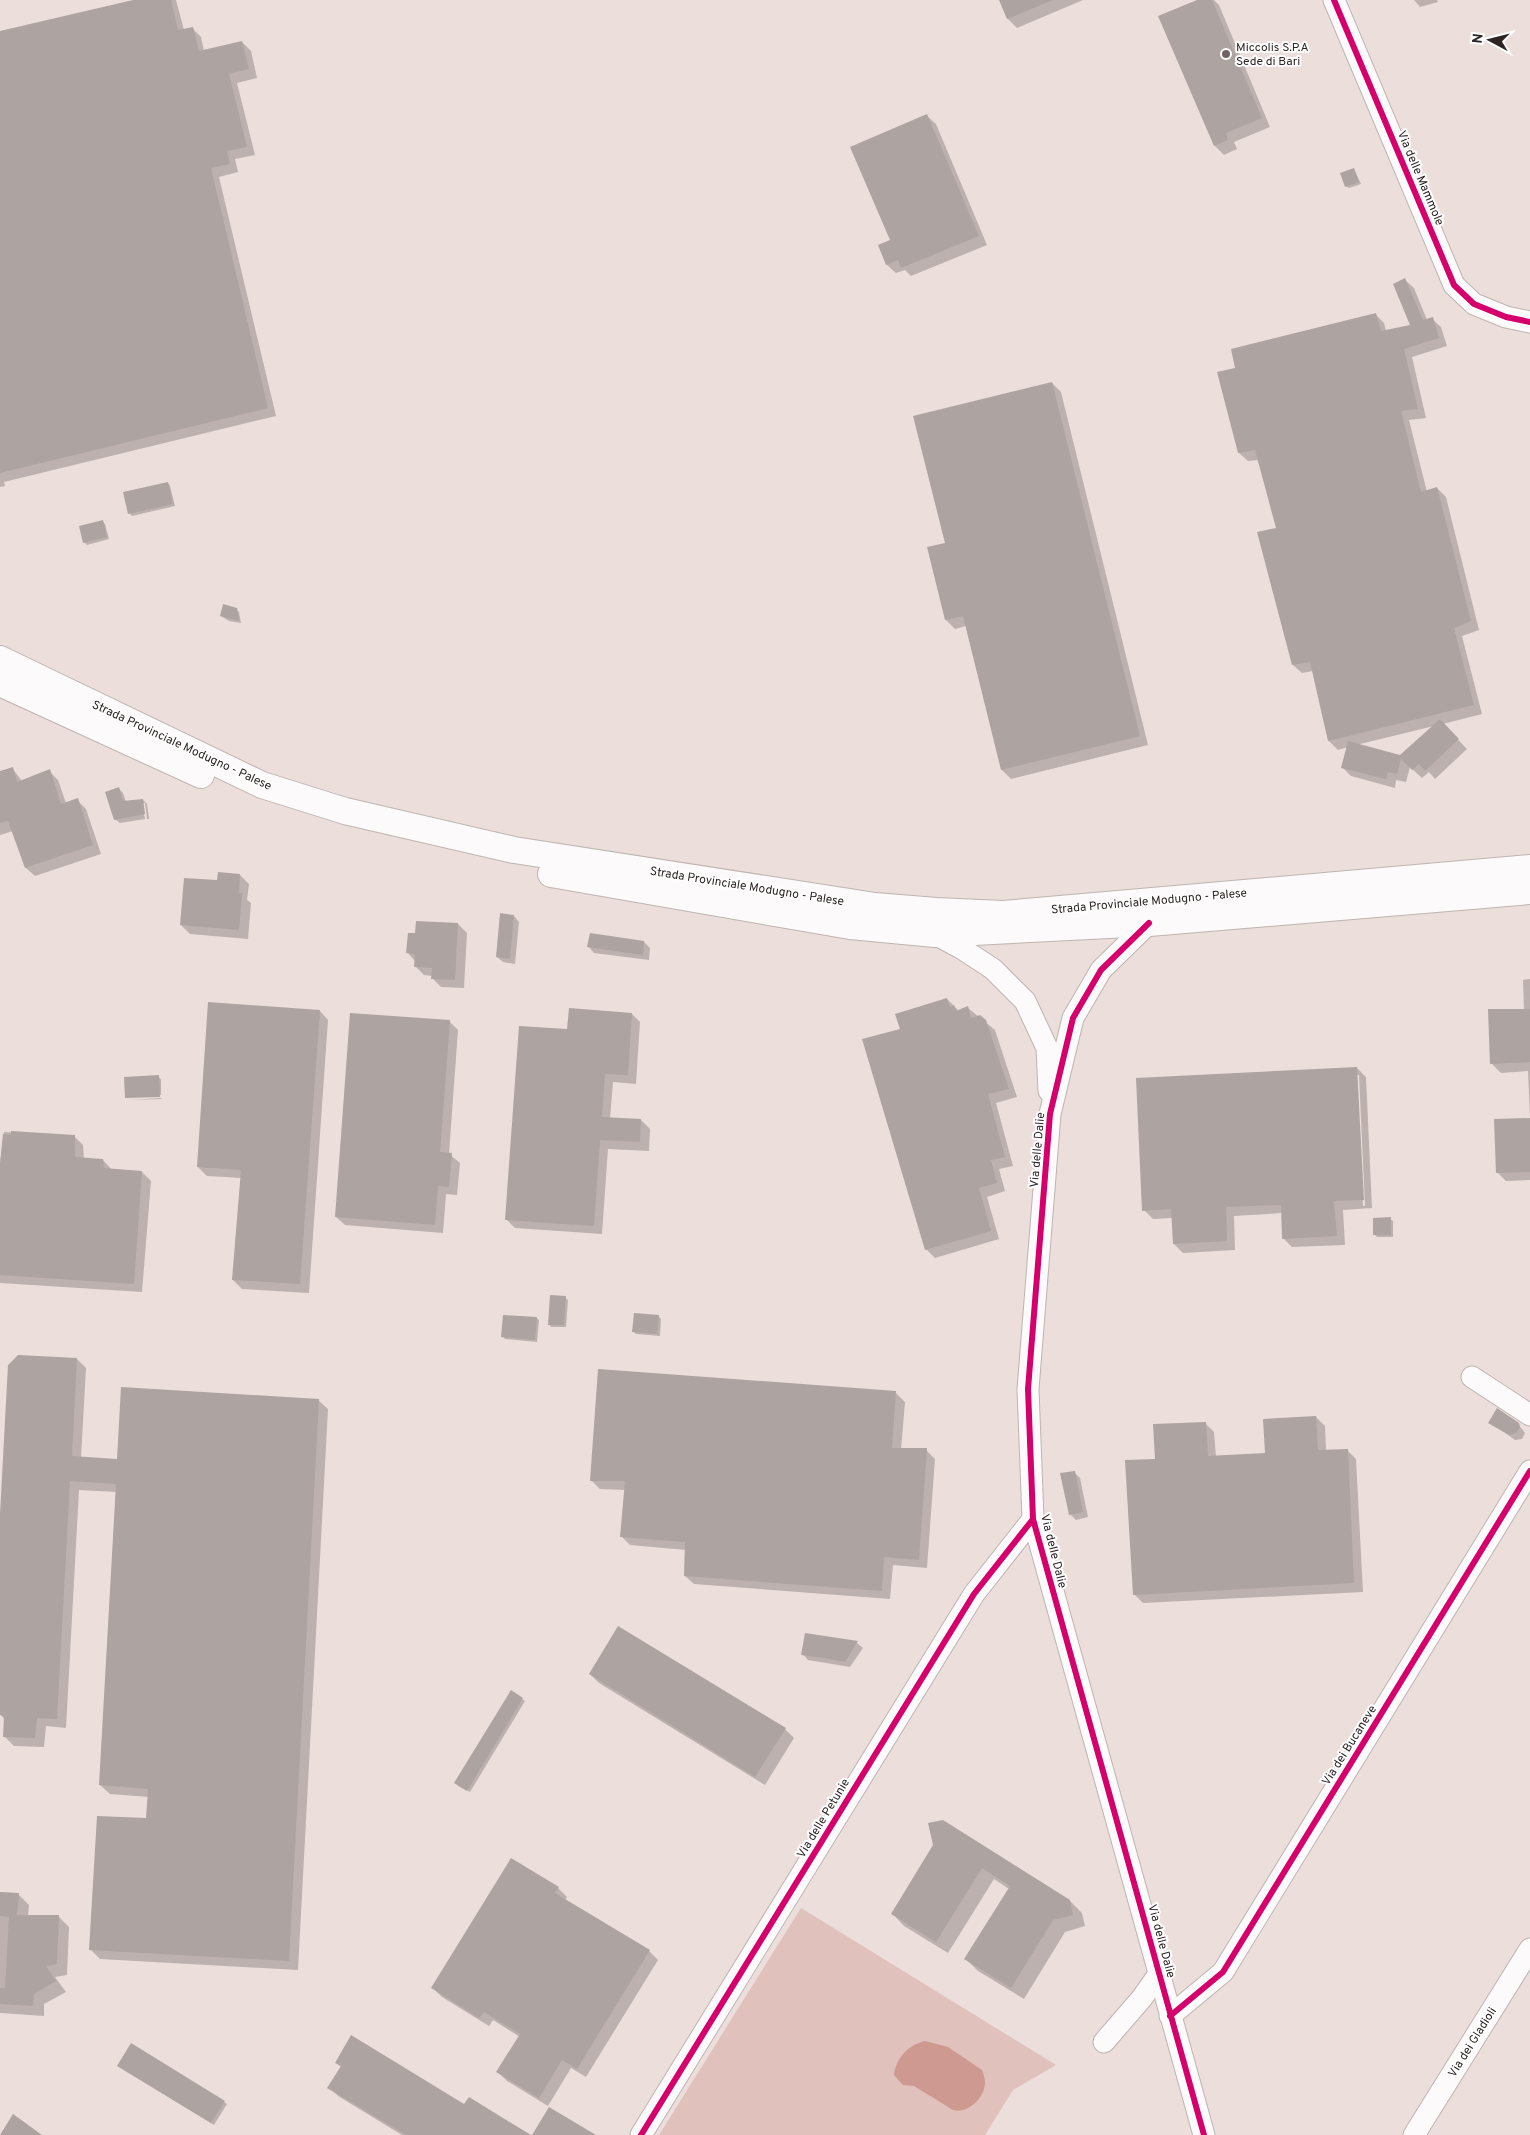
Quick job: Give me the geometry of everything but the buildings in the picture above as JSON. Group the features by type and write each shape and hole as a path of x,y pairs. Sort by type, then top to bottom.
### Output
{"main road":[{"name":"Strada Provinciale Modugno - Palese","path":"0,659 262,785 345,811 514,850 875,906 1003,914 1530,868"},
{"name":"Strada Provinciale Modugno - Palese","path":"0,682 256,801 340,827 511,867 850,926 935,934 1149,923 1530,891"}],"street":[{"name":"Via delle Mammole","path":"1334,0 1454,285 1474,304 1506,317 1530,322"},
{"name":"Via delle Dalie","path":"1149,923 1101,970 1074,1018 1050,1114 1028,1389 1033,1519 1204,2135"},
{"path":"935,934 993,969 1025,1001 1047,1048 1050,1114"},
{"path":"1472,1377 1530,1415"},
{"name":"Via dei Bucaneve","path":"1170,2016 1223,1972 1530,1472"},
{"name":"Via delle Petunie","path":"641,2135 974,1594 1033,1519"},
{"name":"Via dei Gladioli","path":"1414,2135 1530,1949"},
{"path":"1104,2042 1142,1998 1159,1974"}],"shaded area":[{"path":"801,1908 1056,2065 1013,2090 985,2135 659,2135"},
{"path":"925,2041 948,2047 982,2070 985,2080 984,2088 975,2104 964,2110 953,2110 914,2086 903,2085 894,2075 897,2063 904,2053 913,2046"}],"cycle path":[{"path":"1334,0 1454,285 1474,304 1506,317 1530,322"},
{"path":"1149,923 1101,970 1073,1018 1050,1114 1028,1389 1033,1519 1204,2135"},
{"path":"1170,2016 1223,1972 1530,1471"},
{"path":"641,2135 974,1594 1033,1519"}],"place":[{"name":"Miccolis S.P.A Sede di Bari","path":"1226,54"}]}
